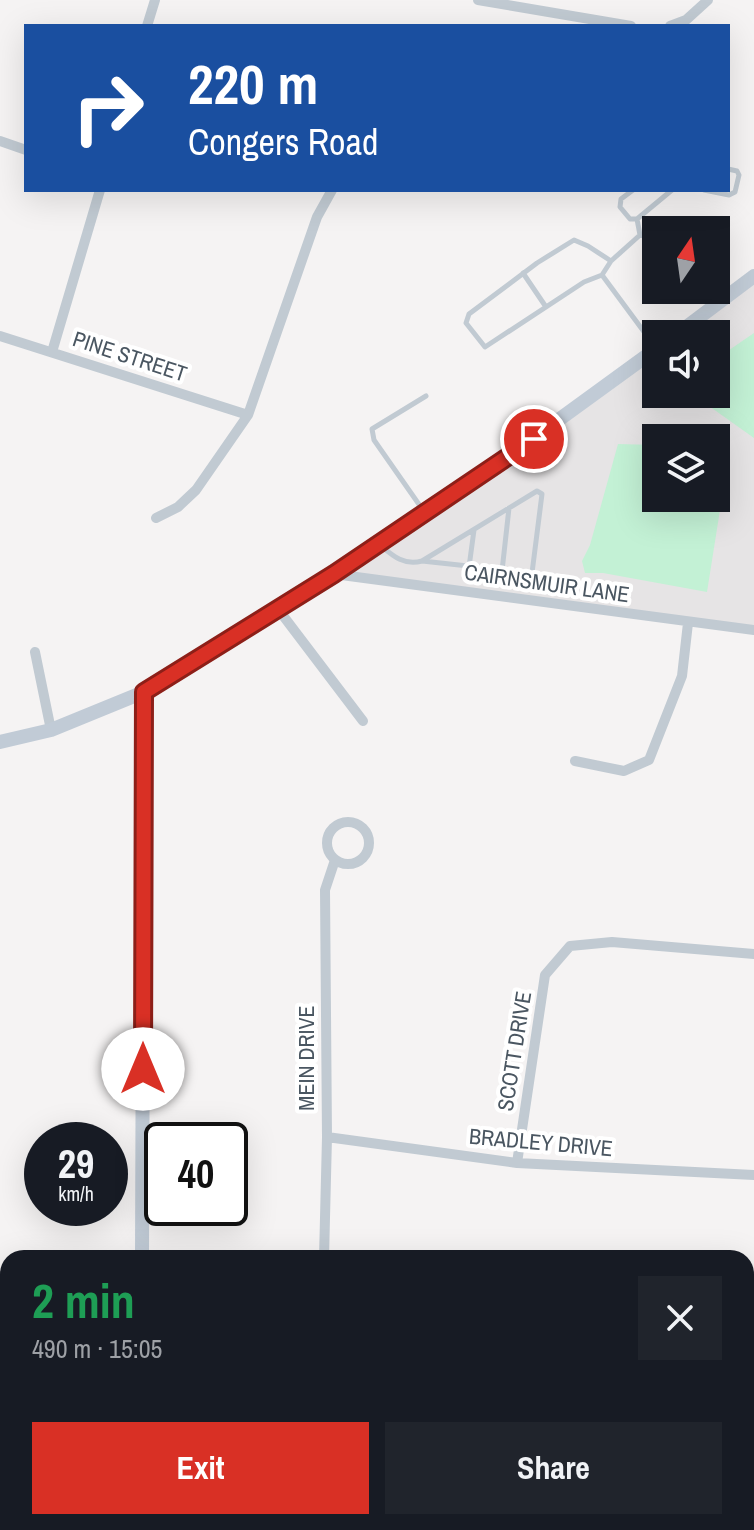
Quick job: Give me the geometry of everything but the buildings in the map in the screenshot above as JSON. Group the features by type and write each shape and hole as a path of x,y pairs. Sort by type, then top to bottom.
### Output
{"street":[{"path":"148,24 155,0"},
{"path":"478,0 619,24"},
{"path":"675,24 686,20 708,0"},
{"path":"0,141 24,149"},
{"path":"52,352 99,192"},
{"path":"156,518 178,507 196,490 248,415 317,217 331,192"},
{"path":"730,294 754,276"},
{"path":"696,320 717,304"},
{"name":"PINE STREET","path":"0,336 248,415"},
{"path":"0,742 51,730 144,692 425,514 642,359"},
{"name":"CAIRNSMUIR LANE","path":"334,574 754,630"},
{"path":"278,609 363,721"},
{"path":"575,761 624,771 649,760 682,676 688,623"},
{"path":"35,652 51,730"},
{"path":"142,1250 144,692"},
{"name":"MEIN DRIVE","path":"344,821 358,824 367,834 369,847 366,854 355,863 335,860 327,848 328,834 344,821"},
{"name":"MEIN DRIVE","path":"324,1250 327,1137 325,890 335,860"},
{"name":"SCOTT DRIVE","path":"517,1163 545,975 570,946 612,942 754,954"},
{"name":"BRADLEY DRIVE","path":"327,1137 517,1163 754,1175"}],"lane":[{"path":"714,192 729,195 735,192 739,175 730,169"},
{"path":"630,192 621,199 620,207 630,219 637,219 670,192"},
{"path":"611,261 574,240 523,273 469,314 466,323 485,347 584,282 602,275 611,261 640,235 637,219"},
{"path":"523,273 546,307"},
{"path":"602,275 642,330"},
{"path":"425,514 374,440 372,429 426,396"},
{"path":"379,544 399,560 422,561 537,491 542,494 532,573 422,561"},
{"path":"502,571 510,507"},
{"path":"469,567 474,529"}],"shaded area":[{"path":"754,276 754,630 334,574 642,359 642,408 730,408 730,320 696,320 717,304 730,304 730,294"}],"green space":[{"path":"754,333 754,438 712,408 730,408 730,349"},
{"path":"618,444 642,445 642,512 720,512 707,592 603,573 585,573 582,561 590,545"}],"route":[{"path":"143,1069 144,692 334,574 534,439"}]}
